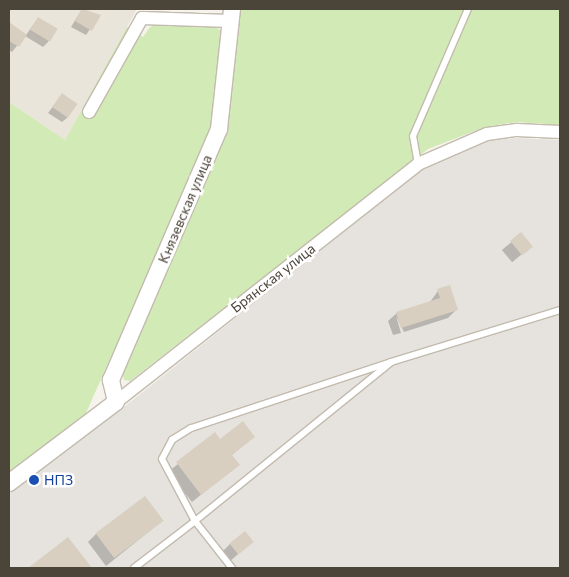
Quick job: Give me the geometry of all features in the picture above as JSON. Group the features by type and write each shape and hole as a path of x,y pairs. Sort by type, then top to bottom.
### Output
{"street":[{"path":"89,112 142,18 231,15"},
{"name":"Князевская улица","path":"116,402 111,380 220,129 231,15"},
{"name":"Брянская улица","path":"9,483 116,402 418,164 487,134 517,130 560,132"}],"lane":[{"path":"418,164 413,136 468,9"},
{"path":"232,568 195,521 162,459 172,440 191,428 391,362 560,310"},
{"path":"134,568 391,362"}],"shaded area":[{"path":"9,9 137,9 65,140 9,102"},
{"path":"517,138 560,140 560,568 9,568 9,492 124,407 421,170 490,140"}],"green space":[{"path":"239,9 560,9 560,125 517,122 485,127 428,149 130,381 124,380 122,371 226,130"},
{"path":"160,23 215,26 222,32 213,127 86,413 9,473 9,102 65,140 127,27 143,37 150,27"}],"building":[{"path":"82,9 101,15 92,31 75,21"},
{"path":"38,17 58,29 50,42 30,30"},
{"path":"9,22 27,35 19,47 9,41"},
{"path":"62,93 78,104 68,118 52,107"},
{"path":"521,232 533,247 522,256 510,241"},
{"path":"450,285 458,310 401,328 396,312 440,298 437,289"},
{"path":"243,421 255,437 232,455 240,465 201,495 176,462 215,432 220,439"},
{"path":"145,496 164,521 114,558 95,533"},
{"path":"245,531 254,542 238,554 229,544"},
{"path":"68,537 92,568 28,568"}],"place":[{"name":"НПЗ","path":"34,480"}]}
